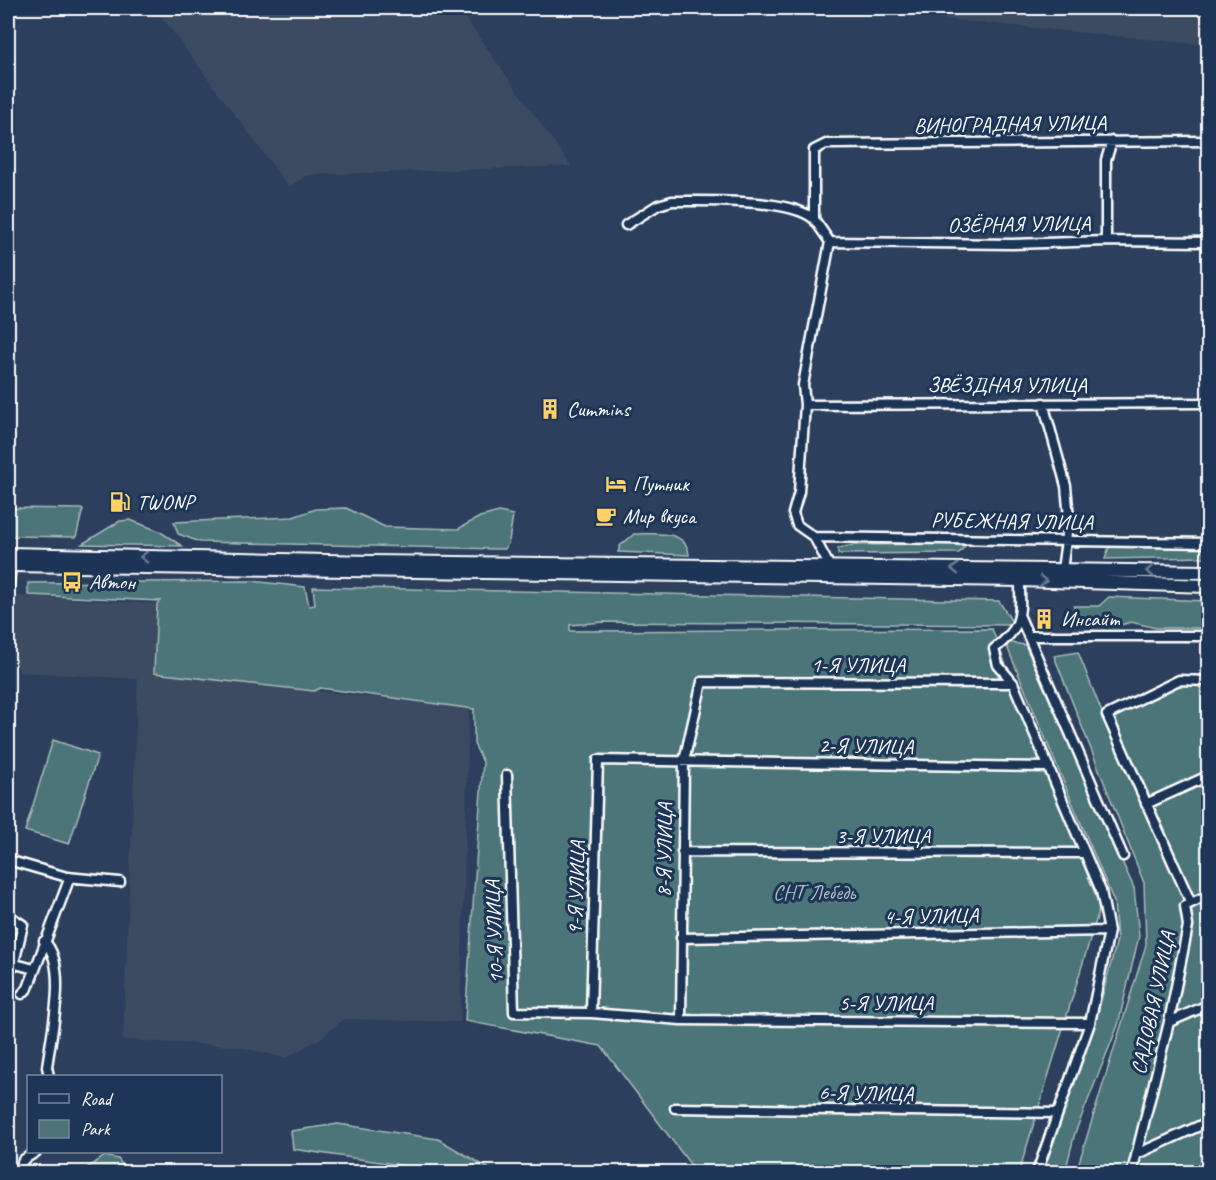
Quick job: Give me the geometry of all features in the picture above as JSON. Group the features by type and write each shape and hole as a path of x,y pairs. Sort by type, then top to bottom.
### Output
{"highway":[{"path":"9,562 561,564 1209,572"},
{"path":"9,562 481,573 1020,580 1209,586"},
{"path":"481,573 480,569 547,568 561,564"},
{"path":"620,574 699,573 704,571 702,566"}],"street":[{"path":"1106,241 1106,160 1112,141"},
{"name":"ВИНОГРАДНАЯ УЛИЦА","path":"814,219 814,150 826,144 1209,141"},
{"path":"626,225 658,204 672,201 754,204 803,212 814,219 830,242 803,385 805,405 799,492 793,513 797,525 814,537 830,567"},
{"name":"ОЗЁРНАЯ УЛИЦА","path":"830,242 1013,244 1106,241 1209,242"},
{"path":"1043,403 1066,486 1069,518 1062,570"},
{"name":"ЗВЁЗДНАЯ УЛИЦА","path":"805,405 1209,403"},
{"name":"РУБЕЖНАЯ УЛИЦА","path":"814,537 1209,543"},
{"path":"8,591 9,562"},
{"path":"1020,580 1020,617 1123,856"},
{"path":"1020,617 1012,635 994,649 998,665 1013,683 1101,891 1109,932 1090,1023 1037,1173"},
{"path":"1028,636 1209,636"},
{"name":"САДОВАЯ УЛИЦА","path":"1132,1173 1169,1022 1188,926 1185,906 1190,901 1107,715 1179,680 1209,681"},
{"name":"1-Я УЛИЦА","path":"702,682 1013,683"},
{"name":"8-Я УЛИЦА","path":"681,1020 684,761 702,682"},
{"name":"9-Я УЛИЦА","path":"591,1013 598,760 684,761"},
{"name":"2-Я УЛИЦА","path":"684,761 1049,767"},
{"name":"10-Я УЛИЦА","path":"507,775 514,1012 591,1013"},
{"path":"1146,804 1209,776"},
{"name":"3-Я УЛИЦА","path":"682,852 1085,853"},
{"path":"8,860 70,877 120,882"},
{"path":"22,994 28,988 70,877"},
{"path":"1185,906 1209,895"},
{"path":"8,915 23,924 11,962 34,969"},
{"name":"4-Я УЛИЦА","path":"681,938 1109,932"},
{"path":"44,942 50,948 57,964 47,1066 49,1075"},
{"path":"1169,1022 1209,1005"},
{"path":"591,1013 681,1020"},
{"name":"5-Я УЛИЦА","path":"681,1020 1090,1023"},
{"name":"6-Я УЛИЦА","path":"675,1108 1058,1113"},
{"path":"1137,1154 1209,1122"},
{"path":"19,1173 23,1160 34,1153"}],"shaded area":[{"path":"155,8 458,8 571,166 307,175 289,187"},
{"path":"1208,8 1208,45 840,9"},
{"path":"17,596 157,604 154,673 469,708 460,1022 344,1019 321,1038 286,1058 235,1046 123,1040 138,679 20,672 15,662"}],"green space":[{"path":"8,508 83,509 76,537 8,536"},
{"path":"346,508 385,527 458,529 480,517 499,512 513,515 509,541 505,549 200,542 178,534 174,522 293,517 316,509"},
{"path":"130,520 159,531 182,546 82,544 120,521"},
{"path":"634,534 660,534 676,537 687,547 689,555 618,552 620,546"},
{"path":"854,545 965,546 959,553 838,554 838,548"},
{"path":"1120,545 1208,547 1208,557 1105,559 1109,547"},
{"name":"СНТ Лебедь","path":"251,581 305,587 309,606 315,605 313,587 999,601 1014,625 603,622 570,625 570,631 992,629 1100,907 1019,1172 696,1172 601,1046 465,1021 483,762 474,744 474,709 320,688 314,691 154,673 157,604 160,601 28,595 28,583"},
{"path":"1109,597 1208,601 1208,628 1156,628 1131,622 1114,627 1069,622 1074,606 1099,606"},
{"path":"1005,642 1025,645 1134,888 1139,936 1118,1025 1075,1133 1065,1172 1041,1172 1097,1016 1117,940 1114,902"},
{"path":"1078,652 1105,720 1179,684 1208,684 1208,1172 1076,1172 1146,945 1144,883 1054,656"},
{"path":"53,740 98,755 69,844 25,831"},
{"path":"338,1124 438,1139 495,1172 419,1172 400,1165 293,1149 291,1131"},
{"path":"105,1156 118,1159 128,1172 81,1172"}],"place":[{"name":"Cummins","path":"550,409"},
{"name":"Путник","path":"616,484"},
{"name":"TWONP","path":"120,502"},
{"name":"Мир вкуса","path":"606,516"},
{"name":"Автон","path":"72,582"},
{"name":"Инсайт","path":"1044,619"}]}
